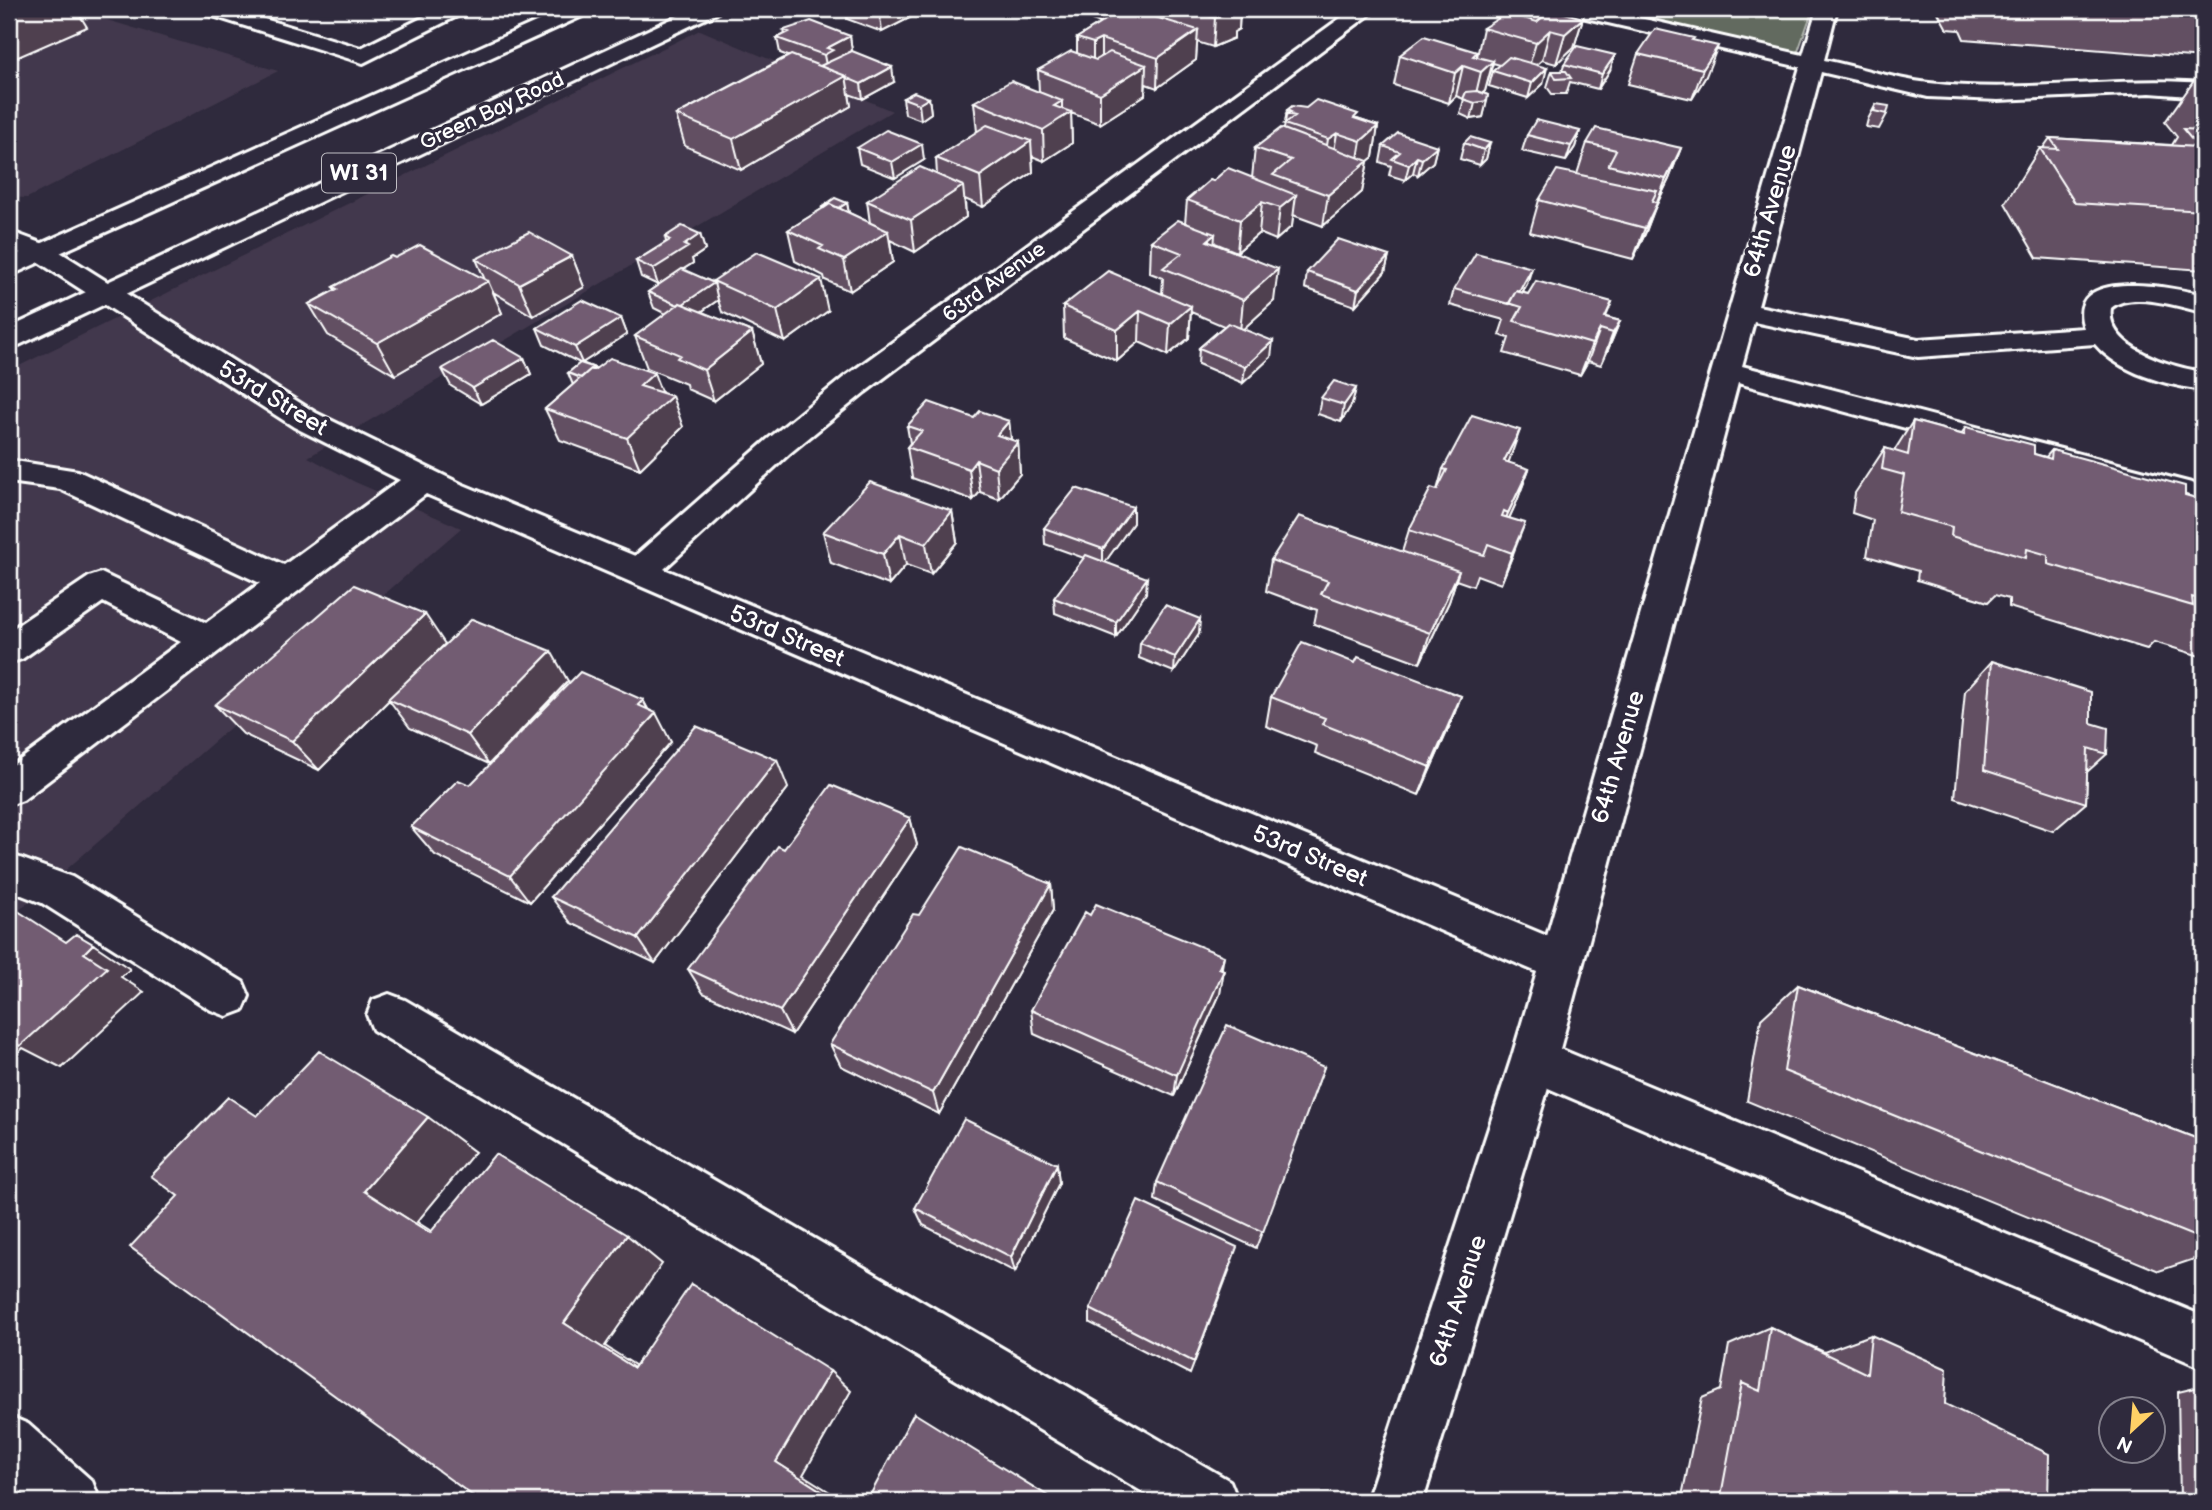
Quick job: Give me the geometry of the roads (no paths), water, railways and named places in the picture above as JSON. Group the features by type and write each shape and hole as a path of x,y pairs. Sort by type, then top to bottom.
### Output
{"street":[{"path":"211,9 363,56 456,9"},
{"name":"WI 31","path":"9,268 582,9"},
{"name":"Green Bay Road","path":"9,339 710,9"},
{"name":"63rd Avenue","path":"638,573 779,446 854,385 1366,9"},
{"path":"1573,9 1928,90 1998,93 2150,86 2203,90"},
{"name":"64th Avenue","path":"1395,1501 1534,1060 1827,9"},
{"name":"53rd Street","path":"9,239 43,253 305,420 424,479 638,573 1561,962"},
{"path":"2202,382 2143,364 2120,350 2103,335 2095,321 2096,308 2106,298 2123,293 2173,295 2203,304"},
{"path":"1742,311 1917,348 2103,335"},
{"path":"1726,371 2203,497"},
{"path":"9,471 68,479 287,581"},
{"path":"9,789 424,479"},
{"path":"9,649 101,586 209,640"},
{"path":"9,873 57,890 227,996"},
{"path":"390,1014 1210,1501"},
{"path":"1534,1060 2203,1342"},
{"path":"9,1443 72,1501"}]}
